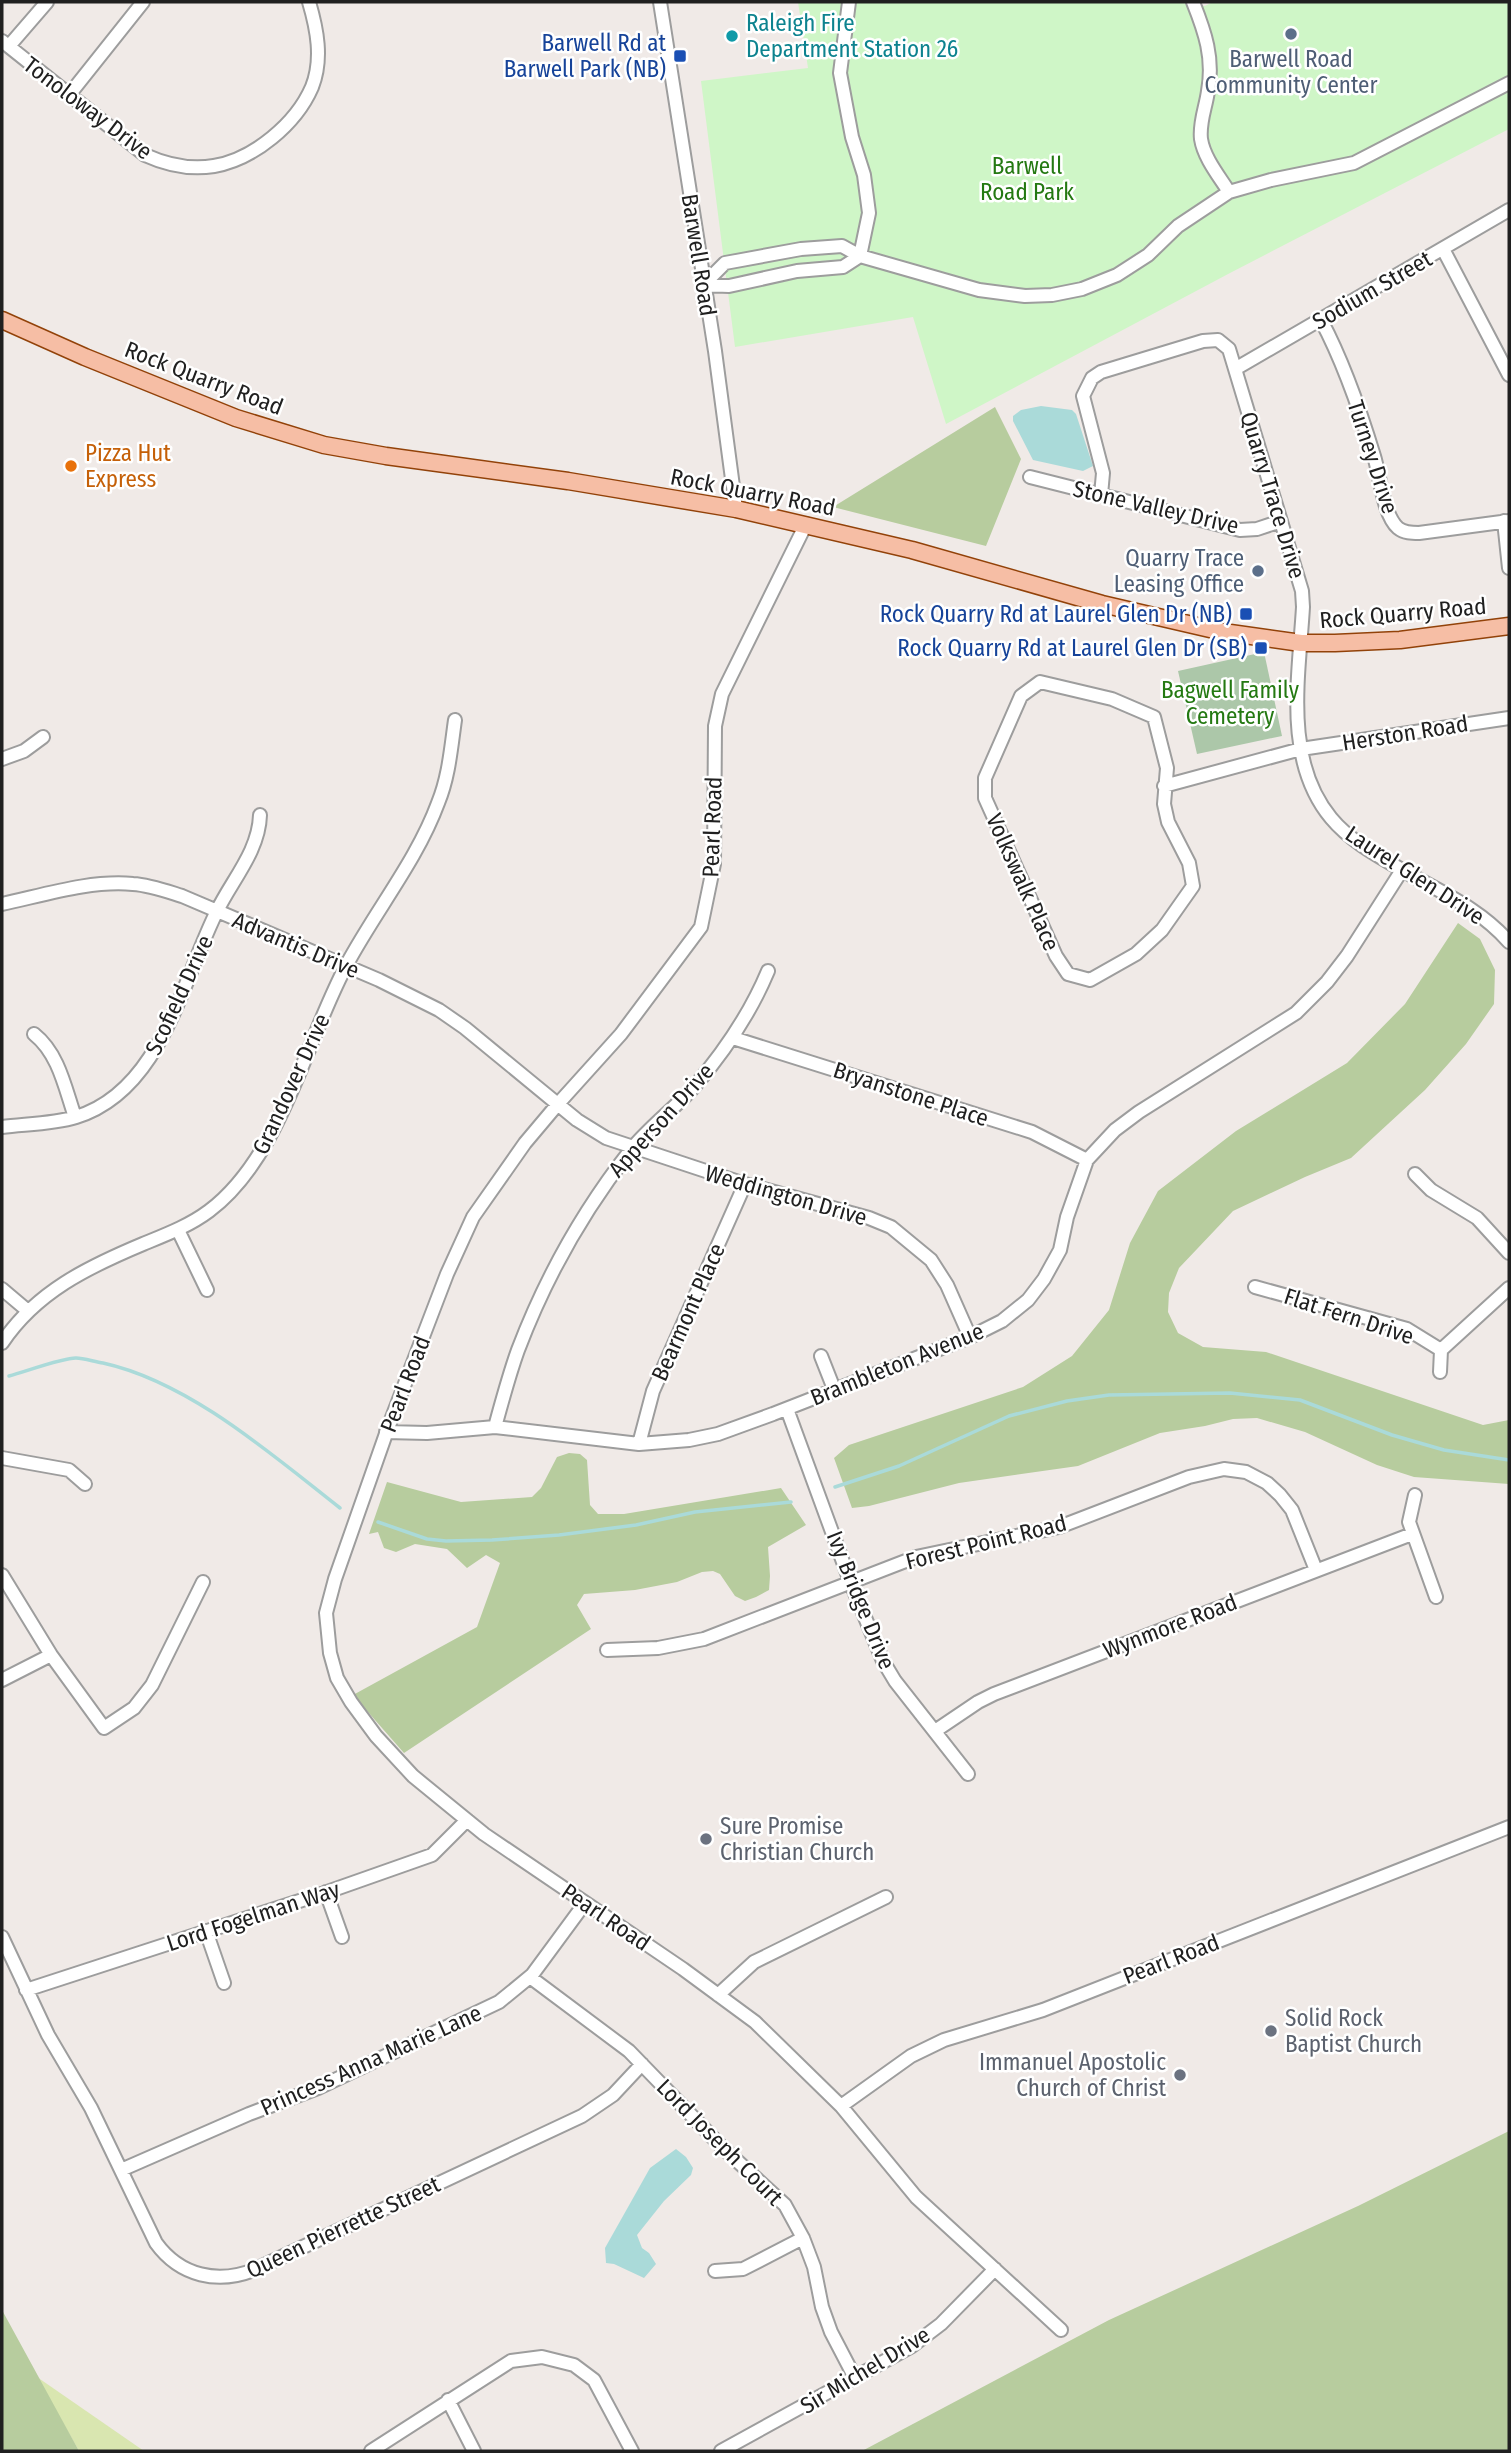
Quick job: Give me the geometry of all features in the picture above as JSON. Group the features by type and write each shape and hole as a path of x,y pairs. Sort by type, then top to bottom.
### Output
{"main road":[{"name":"Rock Quarry Road","path":"2,320 236,418 324,445 736,509 806,524 1102,604 1223,632 1301,643 1400,640 1509,626"}],"street":[{"path":"5,43 47,2"},
{"path":"69,95 143,2"},
{"name":"Tonoloway Drive","path":"5,43 134,148 165,164 214,166 235,159 266,141 301,108 313,85 318,42 309,2"},
{"name":"Barwell Road","path":"660,2 715,351 736,509"},
{"path":"703,285 729,286 797,271 843,267 860,256 869,213 864,175 852,137 840,73 849,2"},
{"path":"1193,2 1209,45 1211,67 1208,93 1201,117 1201,140 1229,192"},
{"path":"703,285 725,263 801,249 842,246 860,256 979,290 1025,296 1052,295 1082,289 1117,275 1148,255 1178,226 1229,192 1271,180 1354,163 1509,83"},
{"name":"Sodium Street","path":"1236,369 1509,210"},
{"path":"1443,249 1509,375"},
{"name":"Turney Drive","path":"1321,320 1339,355 1374,456 1387,506 1398,528 1409,533 1419,533 1506,521"},
{"name":"Quarry Trace Drive","path":"1101,495 1103,473 1083,396 1092,377 1203,341 1218,341 1229,349 1302,591 1301,643"},
{"name":"Stone Valley Drive","path":"1030,477 1240,530 1281,522"},
{"path":"1506,521 1509,568"},
{"name":"Pearl Road","path":"806,524 722,694 715,726 713,864 701,927 621,1034 525,1143 474,1217 447,1273 386,1432 332,1590 327,1613 330,1653 337,1678 351,1702 376,1736 413,1776 484,1834 755,2022 841,2106 916,2197 1061,2330"},
{"name":"Laurel Glen Drive","path":"1301,643 1297,733 1313,790 1331,818 1354,840 1478,912 1509,942"},
{"name":"Volkswalk Place","path":"1040,682 1112,699 1154,717 1167,768 1164,786 1168,822 1189,863 1193,886 1162,930 1136,954 1090,980 1068,974 1056,956 985,798 985,778 1021,696 1040,682"},
{"name":"Herston Road","path":"1164,786 1289,755 1301,749 1509,718"},
{"name":"Grandover Drive","path":"2,1343 47,1294 96,1264 178,1230 208,1212 231,1192 251,1169 269,1138 346,965 429,827 440,800 450,761 454,720"},
{"path":"2,759 24,751 43,737"},
{"name":"Scofield Drive","path":"2,1127 75,1117 112,1098 144,1067 159,1044 217,911 255,844 260,829 260,815"},
{"name":"Brambleton Avenue","path":"386,1432 427,1433 495,1427 639,1444 689,1440 719,1434 787,1409 970,1337 1002,1321 1028,1300 1044,1279 1060,1250 1067,1217 1087,1160 1115,1130 1139,1112 1296,1013 1327,982 1347,956 1402,870"},
{"name":"Advantis Drive","path":"2,904 104,883 155,887 182,896 346,965 439,1010 466,1028 557,1105"},
{"name":"Apperson Drive","path":"495,1427 518,1351 554,1268 597,1195 632,1148 694,1087 733,1038 755,1001 768,971"},
{"path":"34,1034 46,1044 55,1057 75,1117"},
{"name":"Bryanstone Place","path":"733,1038 1032,1132 1087,1160"},
{"name":"Weddington Drive","path":"557,1105 584,1126 632,1148 746,1184 869,1218 891,1227 931,1260 947,1285 970,1337"},
{"path":"1415,1174 1431,1190 1477,1218 1509,1253"},
{"name":"Bearmont Place","path":"639,1444 653,1391 746,1184"},
{"path":"178,1230 207,1290"},
{"name":"Flat Fern Drive","path":"1255,1287 1407,1329 1441,1350"},
{"path":"2,1289 29,1311"},
{"path":"1440,1372 1441,1350 1509,1289"},
{"path":"821,1356 834,1389"},
{"name":"Ivy Bridge Drive","path":"787,1409 850,1581 883,1661 895,1681 968,1774"},
{"path":"2,1458 69,1470 85,1484"},
{"name":"Forest Point Road","path":"607,1650 658,1648 704,1639 916,1557 1059,1527 1189,1477 1224,1469 1246,1472 1267,1482 1280,1495 1292,1510 1315,1570"},
{"path":"1415,1495 1409,1522 1436,1597"},
{"name":"Wynmore Road","path":"935,1731 994,1694 1412,1534"},
{"path":"2,1575 51,1655 104,1728 134,1709 152,1685 203,1582"},
{"path":"2,1680 51,1655"},
{"name":"Lord Fogelman Way","path":"26,1990 326,1892 432,1854 467,1820"},
{"name":"Pearl Road","path":"841,2106 911,2056 944,2040 1043,2010 1509,1826"},
{"path":"326,1892 342,1937"},
{"path":"718,1995 754,1962 887,1897"},
{"name":"Princess Anna Marie Lane","path":"121,2170 249,2114 318,2088 510,1995 530,1977 585,1903"},
{"path":"206,1931 224,1983"},
{"name":"Queen Pierrette Street","path":"2,1937 48,2035 91,2108 152,2236 166,2256 182,2268 199,2275 232,2277 268,2264 582,2116 613,2095 642,2064"},
{"name":"Lord Joseph Court","path":"530,1977 608,2034 642,2064 722,2147 785,2205 803,2238 814,2267 822,2307 831,2332 855,2378"},
{"path":"715,2271 743,2269 803,2238"},
{"name":"Sir Michel Drive","path":"721,2451 912,2346 941,2324 995,2269"},
{"path":"371,2451 511,2361 542,2357 574,2365 594,2380 632,2451"},
{"path":"449,2400 474,2451"}],"green space":[{"name":"Barwell Road Park","path":"798,2 1174,2 1205,6 1213,2 1509,2 1509,129 946,424 913,317 735,347 701,81 808,68"},
{"path":"995,407 1021,459 986,546 833,507"},
{"name":"Bagwell Family Cemetery","path":"1264,652 1282,736 1197,754 1178,671"},
{"path":"1458,923 1480,939 1495,970 1494,1004 1466,1044 1425,1090 1351,1158 1233,1211 1179,1268 1169,1293 1168,1312 1178,1333 1203,1347 1266,1352 1483,1425 1509,1420 1509,1484 1414,1477 1377,1465 1305,1432 1257,1418 1233,1419 1160,1433 1078,1466 959,1483 852,1508 834,1458 849,1445 1023,1387 1072,1356 1109,1310 1130,1243 1158,1191 1236,1131 1347,1063 1405,1004"},
{"path":"569,1453 580,1454 587,1460 590,1505 598,1514 624,1514 781,1488 806,1525 768,1547 769,1590 745,1601 735,1596 720,1574 713,1571 702,1572 677,1582 635,1590 584,1594 577,1605 591,1629 404,1753 353,1695 477,1627 500,1563 486,1555 467,1568 447,1549 415,1544 396,1552 384,1548 378,1532 369,1534 387,1482 461,1502 532,1497 541,1488 557,1457"},
{"path":"1509,2131 1509,2451 862,2451 1109,2320 1358,2206"},
{"path":"2,2310 79,2451 2,2451"},
{"path":"37,2377 144,2451 79,2451"}],"water":[{"path":"1041,406 1072,410 1076,414 1093,466 1083,471 1033,460 1013,416 1021,410"},
{"path":"676,2149 686,2157 693,2168 691,2175 664,2201 637,2235 642,2248 656,2264 644,2278 606,2263 605,2248 650,2168"}],"waterway":[{"path":"9,1376 76,1358 135,1372 167,1386 228,1422 340,1508"},
{"path":"835,1487 899,1466 1009,1416 1067,1401 1109,1395 1230,1393 1300,1400 1392,1435 1444,1450 1509,1460"},
{"path":"378,1522 427,1539 492,1540 559,1535 636,1525 695,1512 791,1502"}],"place":[{"name":"Barwell Road Community Center","path":"1291,34"},
{"name":"Raleigh Fire Department Station 26","path":"732,36"},
{"name":"Barwell Rd at Barwell Park (NB)","path":"680,56"},
{"name":"Pizza Hut Express","path":"71,466"},
{"name":"Quarry Trace Leasing Office","path":"1258,571"},
{"name":"Rock Quarry Rd at Laurel Glen Dr (NB)","path":"1246,614"},
{"name":"Rock Quarry Rd at Laurel Glen Dr (SB)","path":"1261,648"},
{"name":"Sure Promise Christian Church","path":"706,1839"},
{"name":"Solid Rock Baptist Church","path":"1271,2031"},
{"name":"Immanuel Apostolic Church of Christ","path":"1180,2075"}]}
